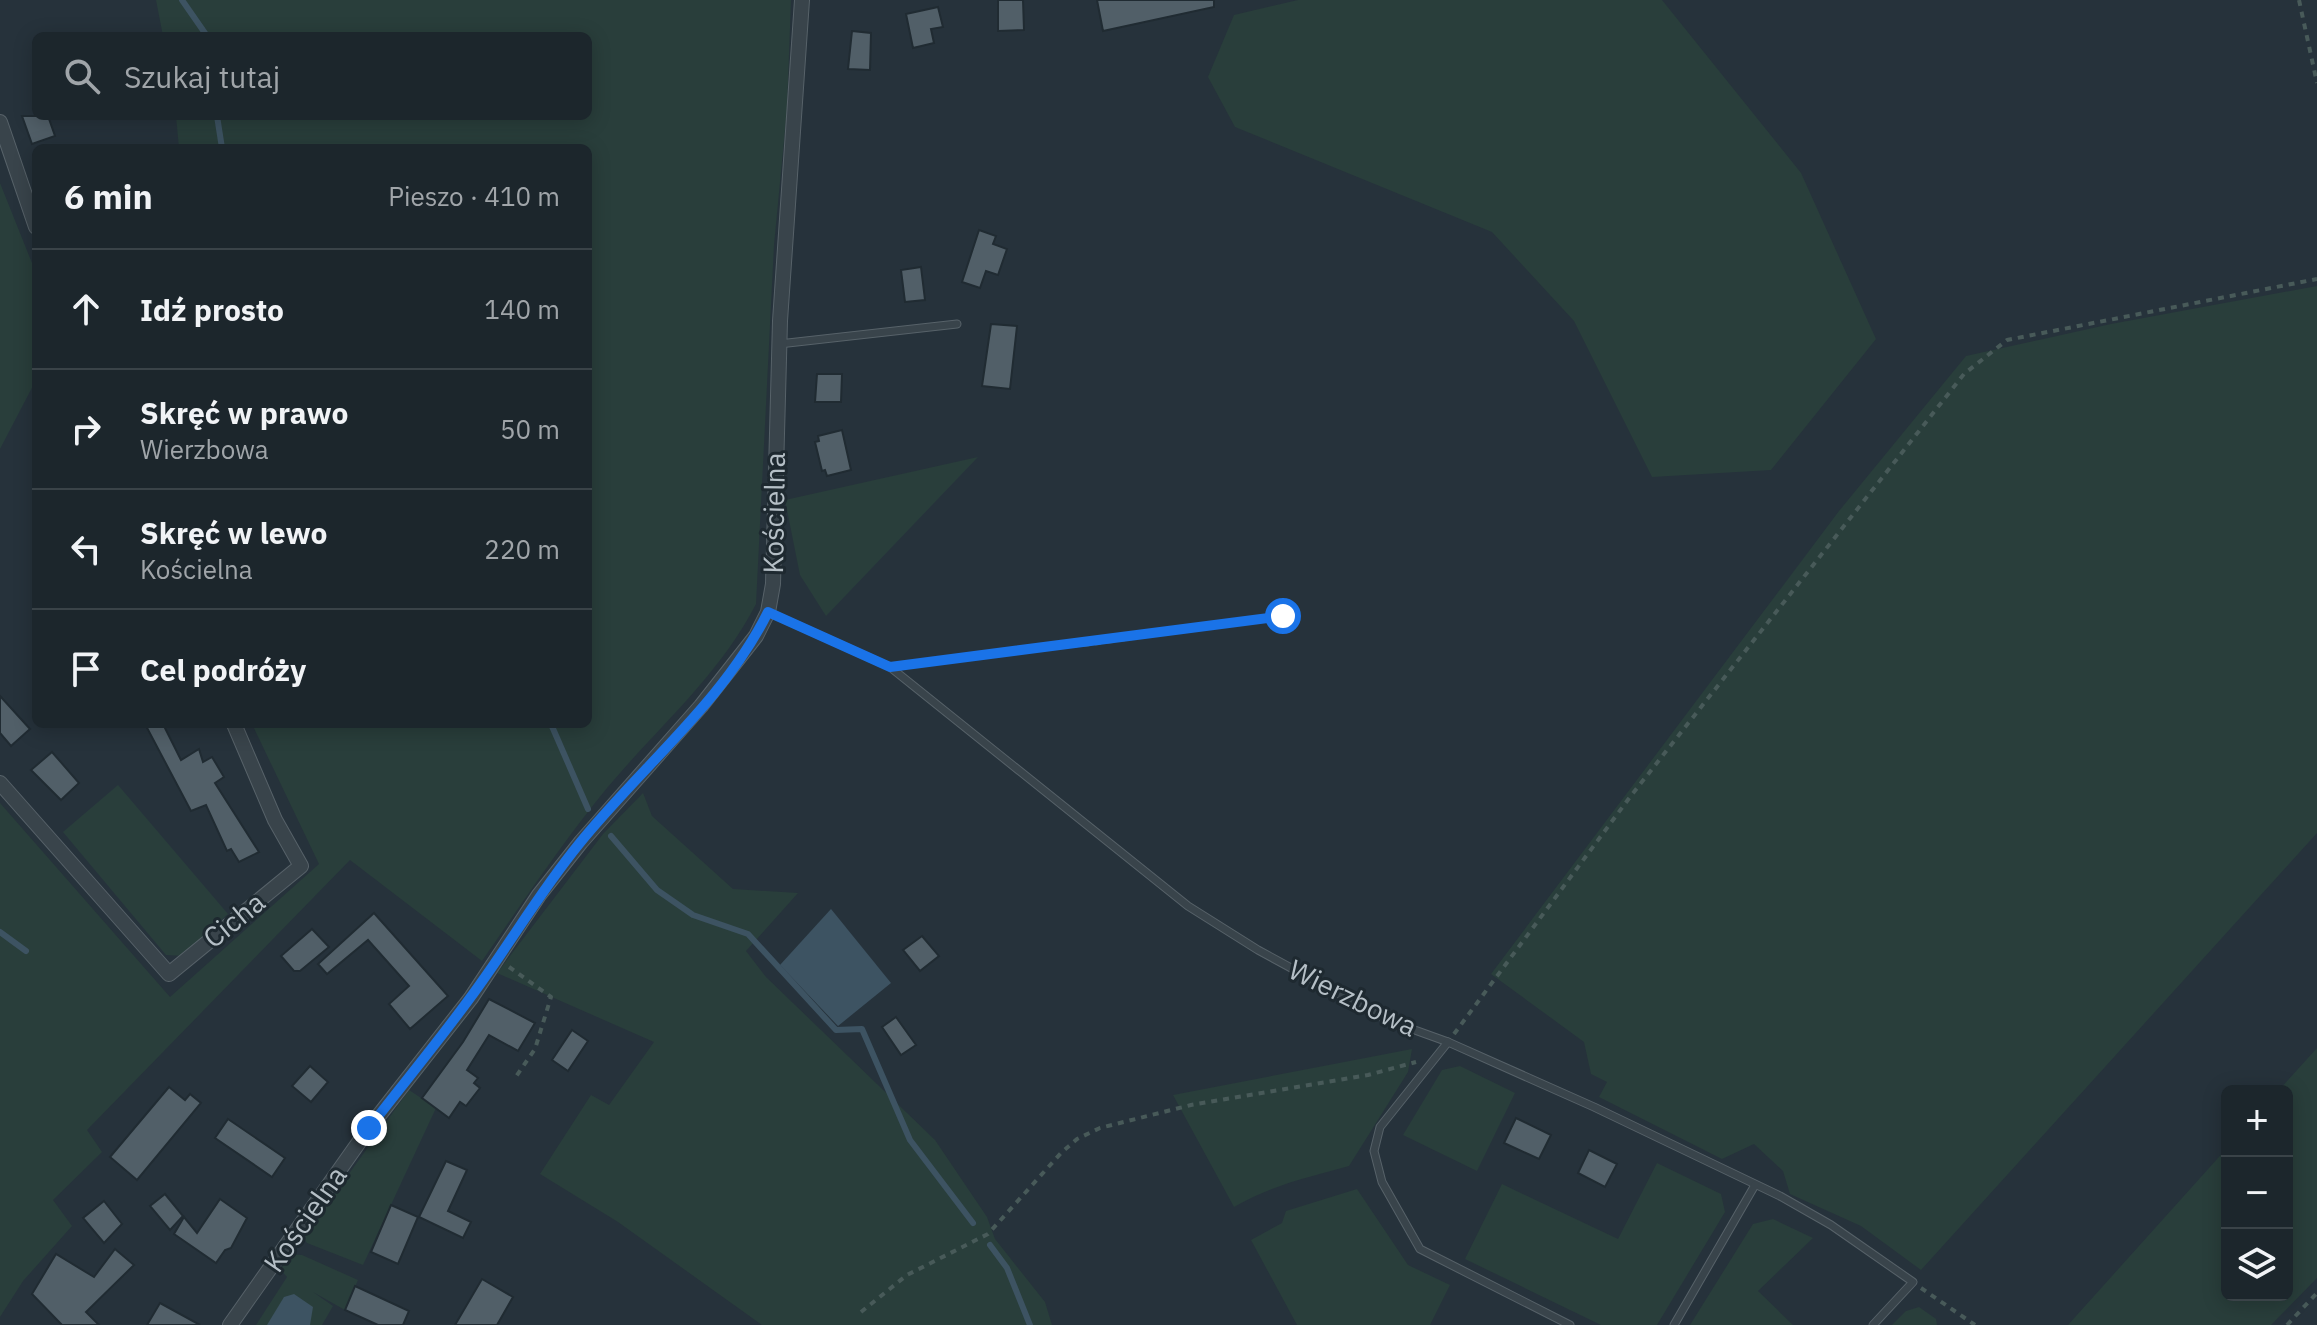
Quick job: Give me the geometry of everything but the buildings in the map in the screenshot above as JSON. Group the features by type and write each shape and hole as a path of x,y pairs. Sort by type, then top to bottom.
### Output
{"street":[{"name":"Kościelna","path":"230,1325 369,1128 581,842 701,706 756,636 768,612 773,584 779,344 802,0"},
{"path":"0,122 32,215"},
{"name":"Cicha","path":"0,783 169,974 301,866 275,820 236,728"}],"lane":[{"path":"779,344 957,324"},
{"name":"Wierzbowa","path":"768,612 890,667 1188,906 1321,986 1387,1020 1448,1042 1594,1107 1755,1185 1831,1225 1913,1282"},
{"path":"1448,1042 1380,1127 1374,1151 1382,1182 1420,1249 1570,1325"},
{"path":"1674,1325 1755,1185"},
{"path":"1873,1325 1913,1282"}],"path":[{"path":"2299,0 2317,83"},
{"path":"1448,1042 1630,797 1964,374 2007,340 2317,279"},
{"path":"890,667 1283,616"},
{"path":"497,958 551,997 535,1049 515,1078"},
{"path":"861,1312 907,1275 988,1234 1061,1153 1100,1128 1191,1105 1368,1075 1436,1057"},
{"path":"1913,1282 1975,1325"},
{"path":"2287,1325 2317,1293"}],"green space":[{"path":"156,0 791,0 787,109 774,245 756,604 706,678 590,809 482,961 350,860 87,1130 102,1152 53,1200 72,1226 23,1281 0,1317 0,803 170,997 319,864 254,728 592,728 592,144 179,144 176,120 592,120 592,32 162,32"},
{"path":"1298,0 1662,0 1801,173 1876,339 1771,470 1652,477 1574,321 1492,232 1235,127 1208,77 1234,15"},
{"path":"0,183 32,263 32,388 0,449"},
{"path":"2317,286 2317,833 1921,1270 1861,1226 1790,1194 1783,1171 1754,1144 1722,1159 1599,1097 1607,1082 1591,1074 1584,1042 1491,974 1839,511 1966,356 2111,324"},
{"path":"978,457 826,616 800,575 785,500"},
{"path":"118,785 228,914 184,956 166,955 63,832"},
{"path":"643,793 652,816 733,889 798,893 746,951 766,977 935,1140 987,1217 995,1239 1045,1302 1052,1325 762,1325 618,1222 540,1174 591,1095 609,1105 654,1042 497,973 603,834"},
{"path":"2317,1048 2317,1278 2271,1325 2068,1325 2221,1155 2221,1301 2293,1301 2293,1085 2283,1085"},
{"path":"1412,1049 1408,1072 1349,1166 1275,1188 1234,1207 1173,1095"},
{"path":"1460,1066 1515,1093 1477,1171 1403,1135 1442,1070"},
{"path":"409,1090 436,1108 363,1265 307,1243 303,1238"},
{"path":"1657,1163 1721,1194 1725,1212 1657,1325 1601,1325 1465,1259 1502,1184 1618,1239"},
{"path":"1357,1189 1408,1265 1450,1285 1430,1325 1297,1325 1251,1240 1282,1223 1286,1211"},
{"path":"1773,1219 1813,1238 1758,1291 1793,1325 1690,1325 1753,1224"},
{"path":"288,1254 302,1255 358,1280 345,1310 313,1292 333,1306 322,1325 256,1325 287,1277 281,1270"},
{"path":"1919,1307 1936,1319 1937,1325 1892,1325 1906,1311"}],"water":[{"path":"831,909 891,983 838,1026 780,965"},
{"path":"294,1294 313,1307 310,1325 267,1325 284,1297"}],"waterway":[{"path":"182,0 204,32"},
{"path":"218,120 221,144"},
{"path":"553,728 588,809"},
{"path":"611,836 657,890 693,915 748,934 836,1030 862,1029 910,1140 973,1223"},
{"path":"0,932 26,951"},
{"path":"990,1245 1007,1268 1030,1325"}],"route":[{"path":"369,1128 471,998 539,895 581,842 701,706 756,636 768,612 890,667 913,661 1092,644 1283,616"}]}
